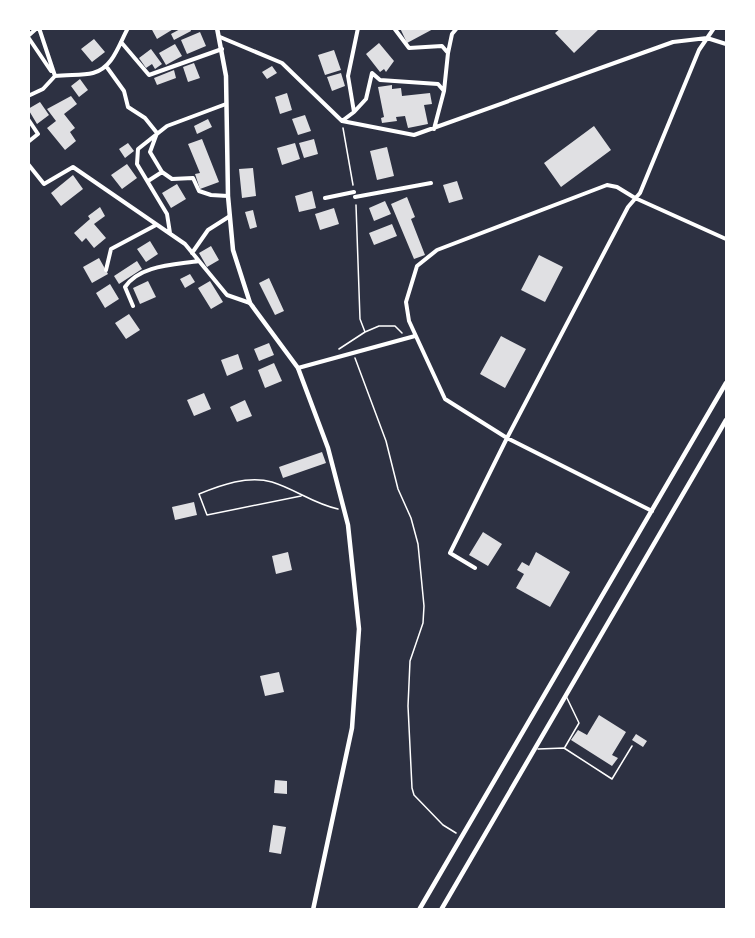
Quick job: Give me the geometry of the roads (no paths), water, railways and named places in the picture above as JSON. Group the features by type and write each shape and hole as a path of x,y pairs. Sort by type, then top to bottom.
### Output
{"street":[{"path":"38,28 54,76 28,36 38,28"},
{"path":"28,96 44,89 54,76 93,73 106,66 128,28"},
{"path":"217,28 222,49 226,104 228,196 233,250 250,303 297,368 328,448 344,511 359,629 352,728 313,909"},
{"path":"354,112 348,75 358,28"},
{"path":"394,28 409,48 441,46 448,53"},
{"path":"434,129 444,91 452,34 457,28"},
{"path":"476,568 450,553 507,438 635,198 699,50 714,28"},
{"path":"219,37 282,63 342,121 414,135 673,42 707,38 726,44"},
{"path":"121,42 149,75 222,49"},
{"path":"106,66 124,91 128,107 146,118 157,134"},
{"path":"342,121 366,99 372,73 380,80 438,84 444,91"},
{"path":"170,234 167,214 137,164 138,149 167,126 226,104"},
{"path":"28,119 39,135 28,142"},
{"path":"157,134 150,152 162,172 172,180 193,178 199,191 211,195 228,196"},
{"path":"28,164 44,184 73,167 170,234 192,253 227,295 250,303"},
{"path":"148,181 162,172"},
{"path":"325,198 431,183"},
{"path":"652,511 507,438 445,399 409,321 406,302 417,266 437,250 607,185 617,187 635,198 726,239"},
{"path":"192,253 208,230 230,216"},
{"path":"106,270 111,249 157,225"},
{"path":"133,306 125,288 130,280 147,270 199,261"},
{"path":"297,368 416,336"},
{"path":"419,909 726,383"},
{"path":"441,909 726,420"}],"lane":[{"path":"564,748 579,723 566,695"},
{"path":"534,749 564,748 612,779 632,746"}]}
